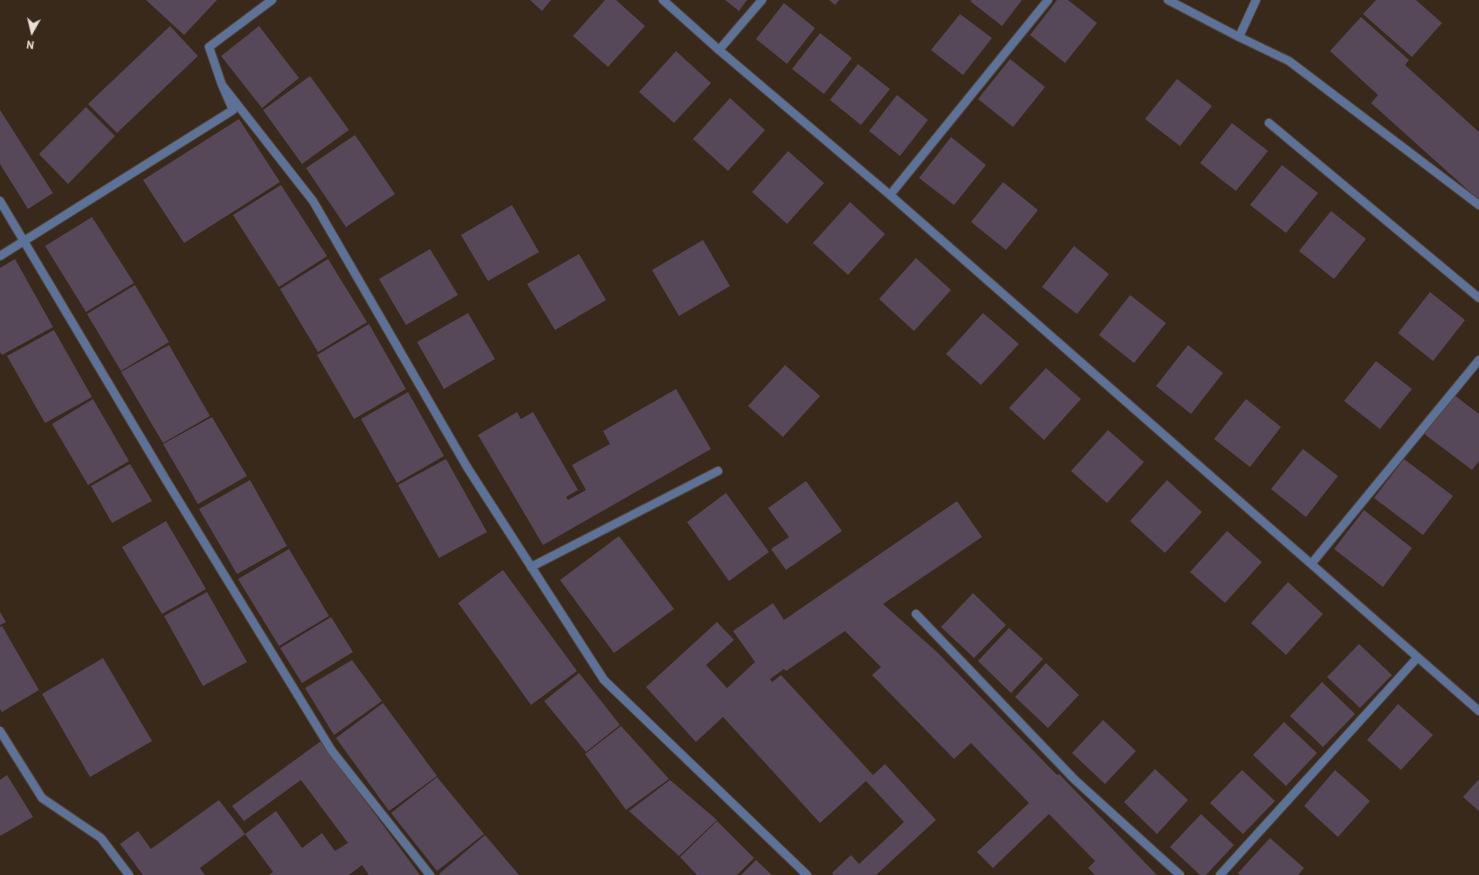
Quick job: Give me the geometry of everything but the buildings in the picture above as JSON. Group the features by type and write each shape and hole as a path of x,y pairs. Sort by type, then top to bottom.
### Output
{"street":[{"path":"0,256 233,110 222,85 209,47 272,0"},
{"path":"663,0 719,50 890,195 1312,563 1417,658 1479,711"},
{"path":"719,50 762,0"},
{"path":"890,195 1048,0"},
{"path":"1168,0 1289,61 1479,205"},
{"path":"1239,37 1256,0"},
{"path":"222,85 314,201 467,466 604,680 807,875"},
{"path":"1269,123 1479,298"},
{"path":"0,201 166,480 332,751 430,875"},
{"path":"1312,563 1479,360"},
{"path":"531,567 718,471"},
{"path":"916,614 1075,780 1180,875"},
{"path":"1220,875 1417,658"},
{"path":"0,730 42,798 101,838 129,875"}]}
